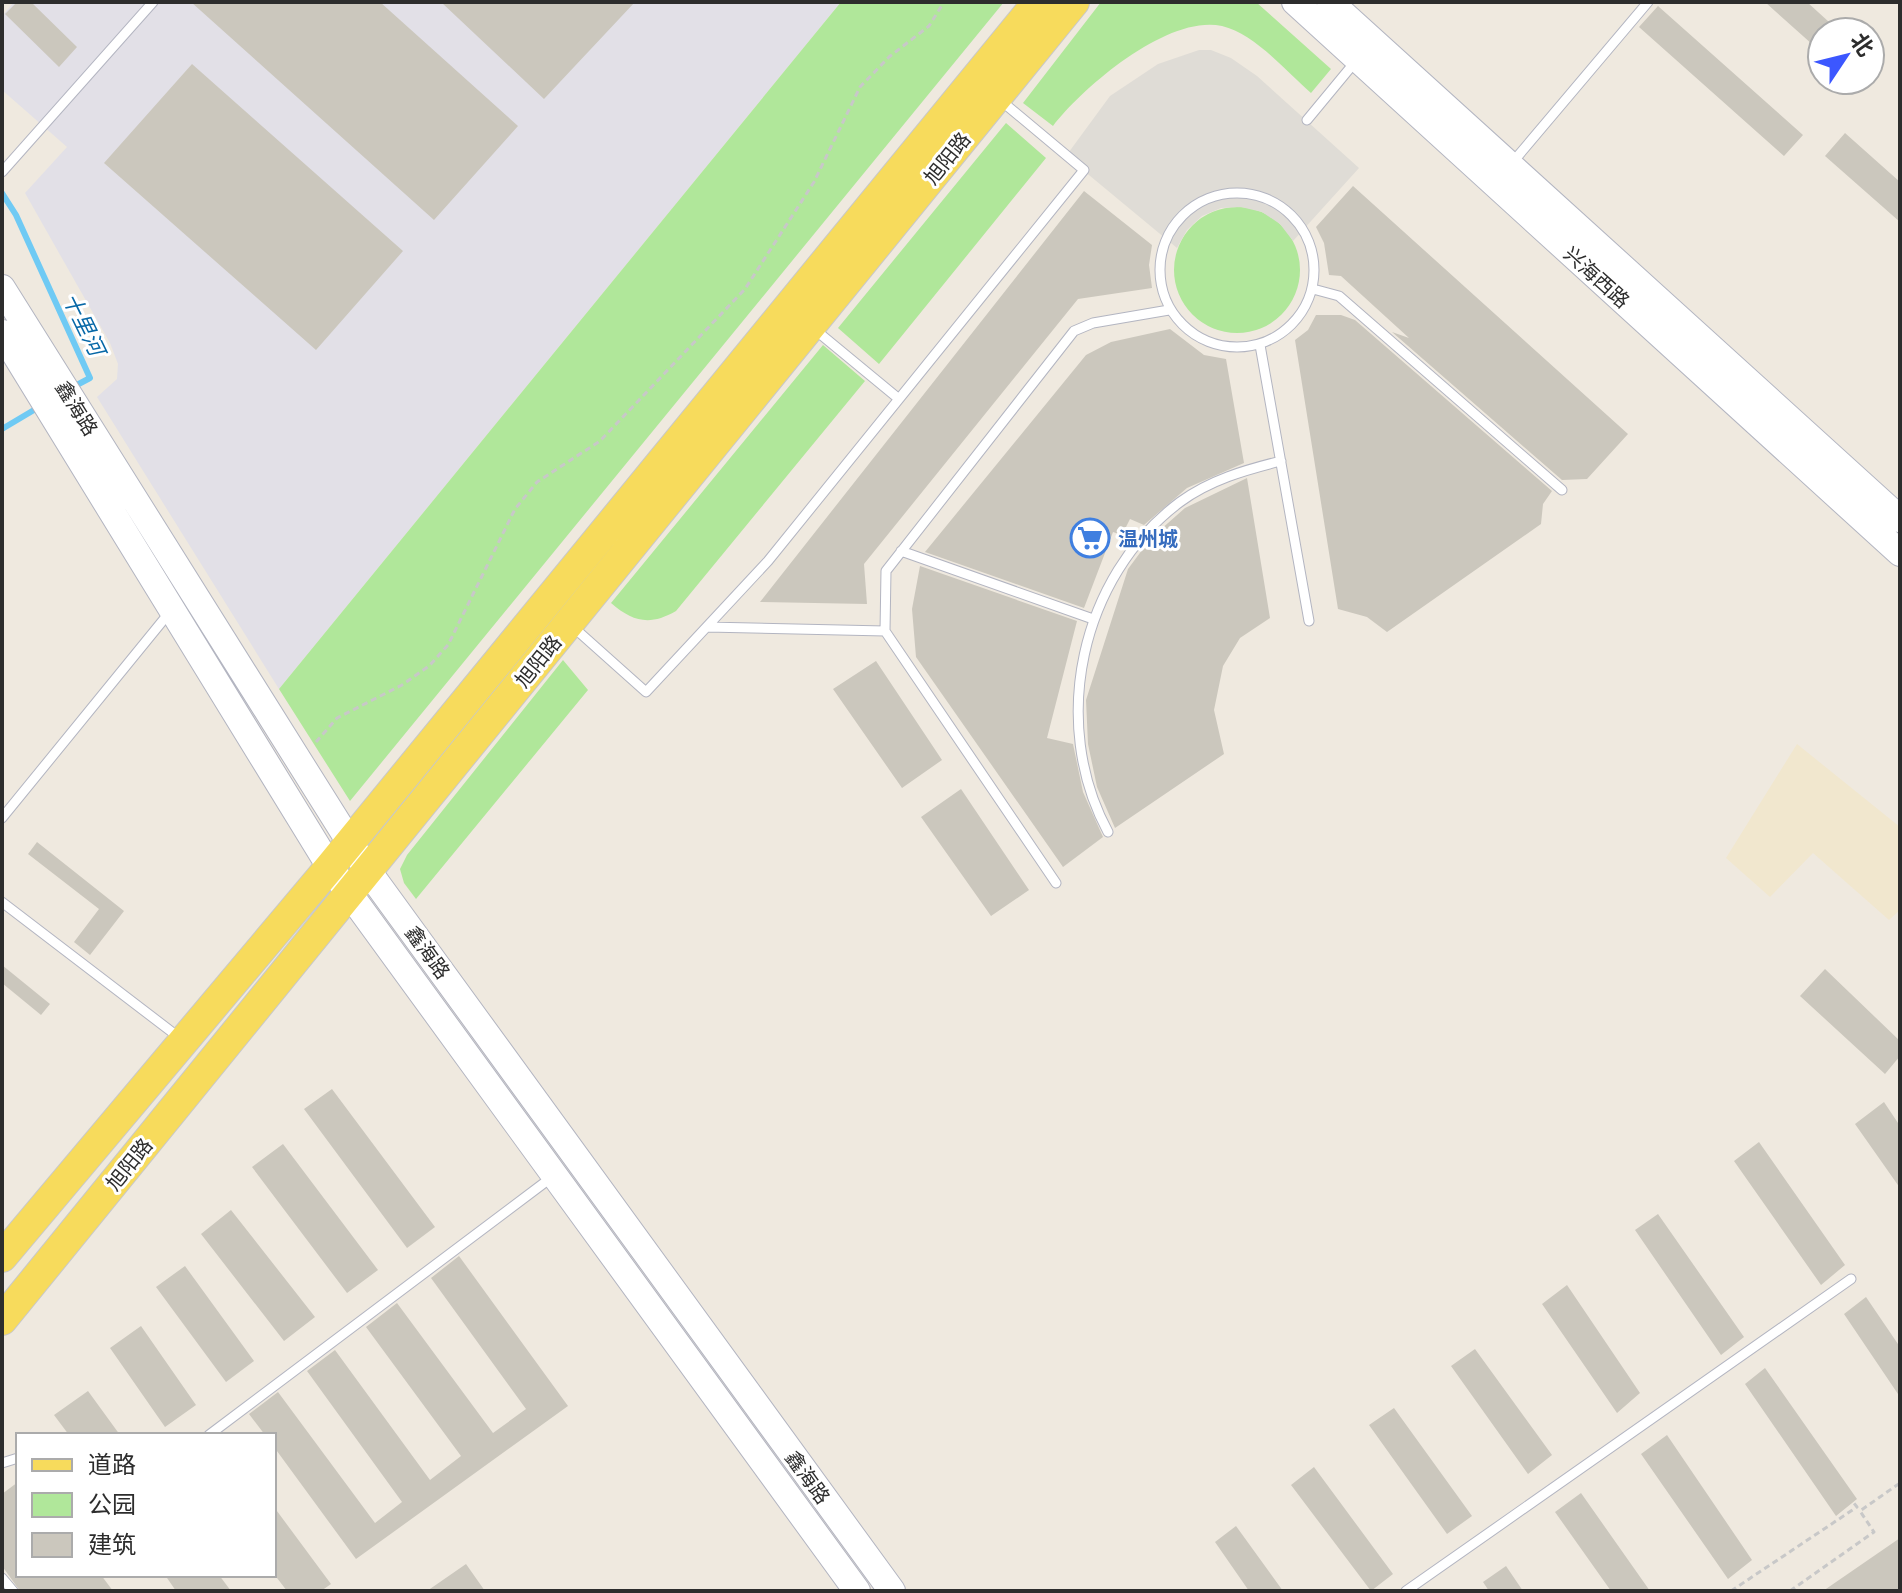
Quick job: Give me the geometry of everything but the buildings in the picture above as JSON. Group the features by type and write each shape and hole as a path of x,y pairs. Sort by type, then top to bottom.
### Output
{"main road":[{"name":"旭阳路","path":"2,1257 350,843 1038,2"},
{"name":"旭阳路","path":"2,1320 1074,2"}],"street":[{"name":"兴海西路","path":"1295,2 1900,553"},
{"name":"兴海西路","path":"1330,2 1900,519"},
{"name":"鑫海路","path":"2,288 44,377 67,415 350,843 358,881 555,1175 857,1591"},
{"name":"鑫海路","path":"2,333 44,377"},
{"name":"鑫海路","path":"67,415 172,610 330,867 358,881 892,1591"}],"lane":[{"path":"2,172 153,2"},
{"path":"1510,165 1648,2"},
{"path":"1307,120 1358,59"},
{"path":"569,623 646,692 768,561 1084,170 996,97"},
{"path":"1222,193 1246,193 1270,200 1292,215 1307,237 1314,263 1313,289 1302,313 1284,333 1260,345 1234,349 1208,343 1185,329 1169,310 1160,287 1159,262 1165,238 1179,217 1198,202 1222,193"},
{"path":"1313,289 1339,296 1562,490"},
{"path":"1056,883 885,631 886,571 1074,331 1093,323 1169,310"},
{"path":"810,325 899,399"},
{"path":"1260,345 1309,621"},
{"path":"1108,832 1091,791 1079,741 1079,683 1093,619 1123,561 1180,502 1224,477 1281,461"},
{"path":"901,551 1093,619"},
{"path":"2,818 172,610"},
{"path":"707,627 885,631"},
{"path":"2,902 184,1041"},
{"path":"212,1433 555,1175"},
{"path":"1406,1591 1851,1279"},
{"path":"2,1578 13,1591"}],"path":[{"path":"317,753 314,744 337,718 402,685 429,666 448,645 515,509 537,482 600,441 745,289 814,182 860,87 889,57 929,26 944,2"},
{"path":"1731,1591 1900,1483"},
{"path":"1790,1591 1874,1532 1853,1502"}],"shaded area":[{"path":"14,2 841,2 279,689 97,397 117,379 118,364 110,343 25,193 67,147 2,90 2,16"},
{"path":"1199,50 1211,50 1231,58 1257,76 1359,168 1293,241 1280,224 1262,212 1241,207 1221,208 1202,216 1187,230 1177,248 1066,156 1110,96 1158,64"},
{"path":"1797,744 1900,827 1900,910 1889,920 1813,853 1770,897 1726,858"}],"green space":[{"path":"841,2 1004,2 350,801 279,689"},
{"path":"1101,2 1256,2 1331,69 1311,93 1270,54 1246,37 1222,26 1200,25 1177,31 1128,57 1084,92 1053,126 1023,103"},
{"path":"1006,123 1046,158 879,364 838,328"},
{"path":"1237,207 1261,212 1282,225 1295,246 1300,270 1295,294 1282,315 1261,328 1237,333 1213,328 1192,315 1179,294 1174,270 1179,246 1192,225 1213,212"},
{"path":"823,345 865,381 676,611 658,619 642,620 611,603"},
{"path":"563,660 588,690 416,899 404,883 400,869 407,855"}],"waterway":[{"name":"十里河","path":"2,193 16,215 90,378 73,387"},
{"name":"十里河","path":"2,429 39,407"}],"place":[{"name":"温州城","path":"1090,538"}]}
